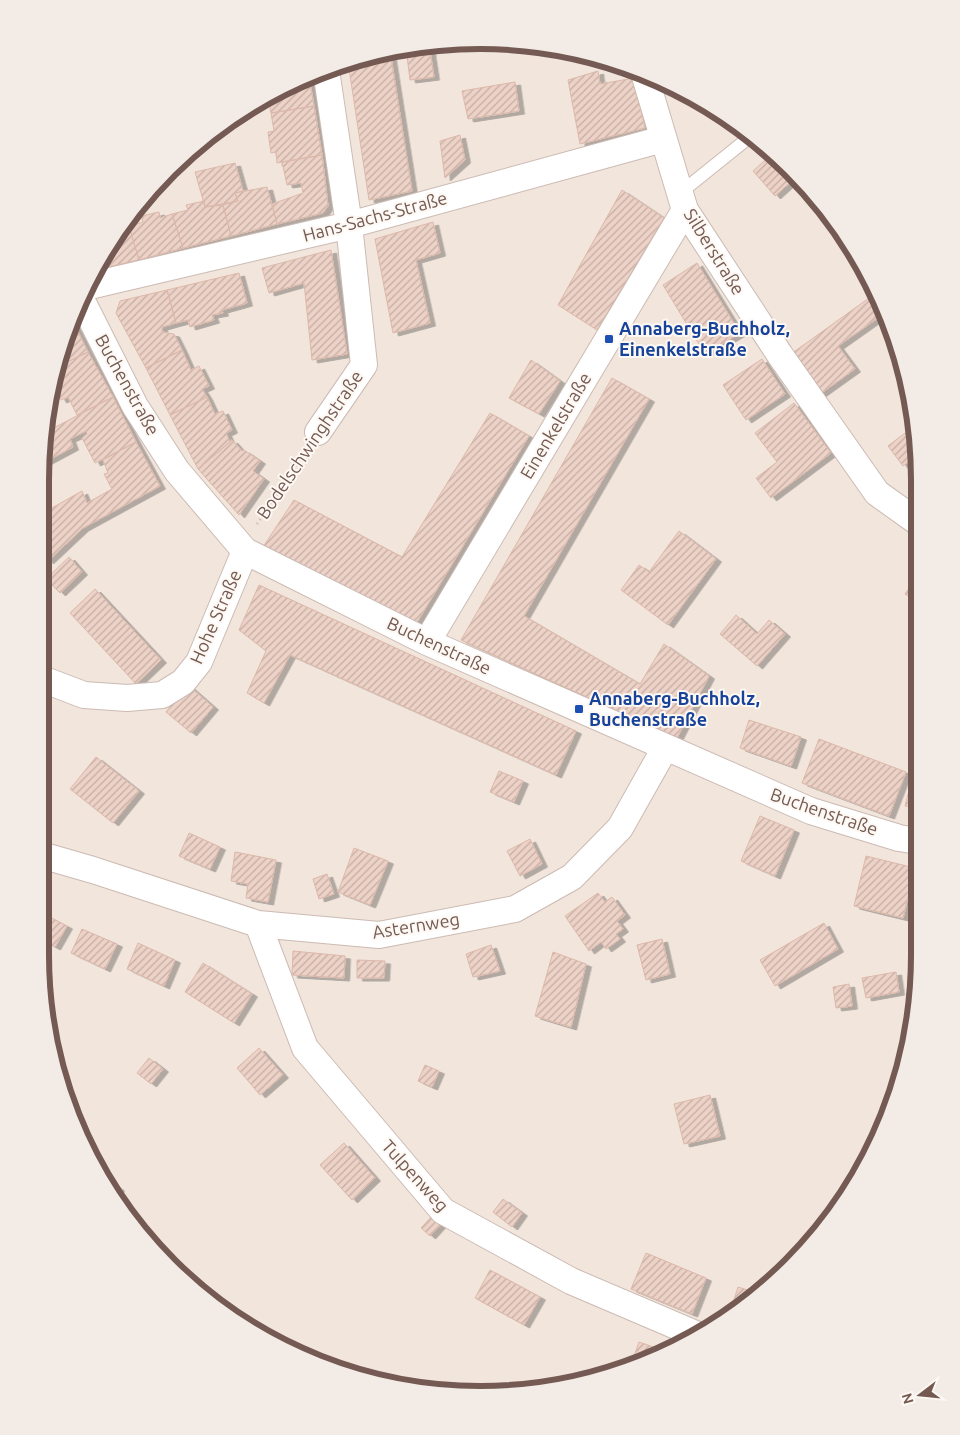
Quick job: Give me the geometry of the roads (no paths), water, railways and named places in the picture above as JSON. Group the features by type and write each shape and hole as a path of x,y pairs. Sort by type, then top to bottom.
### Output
{"street":[{"name":"Bodelschwinghstraße","path":"318,432 364,365 349,225 327,77"},
{"name":"Silberstraße","path":"647,83 683,202 780,355 877,493 911,517"},
{"name":"Hans-Sachs-Straße","path":"96,285 349,225 663,139"},
{"name":"Einenkelstraße","path":"427,642 683,202"},
{"name":"Buchenstraße","path":"85,307 135,406 177,471 244,550 427,642 665,748 810,811 911,840"},
{"name":"Hohe Straße","path":"49,682 84,695 127,698 162,695 183,682 199,662 244,550"},
{"name":"Asternweg","path":"49,857 258,924 379,935 515,909 572,877 620,828 665,748"},
{"name":"Tulpenweg","path":"258,924 305,1048 442,1211 571,1281 690,1332"}],"lane":[{"path":"683,202 746,141"}],"place":[{"name":"Annaberg-Buchholz, Einenkelstraße","path":"609,339"},
{"name":"Annaberg-Buchholz, Buchenstraße","path":"579,709"}]}
